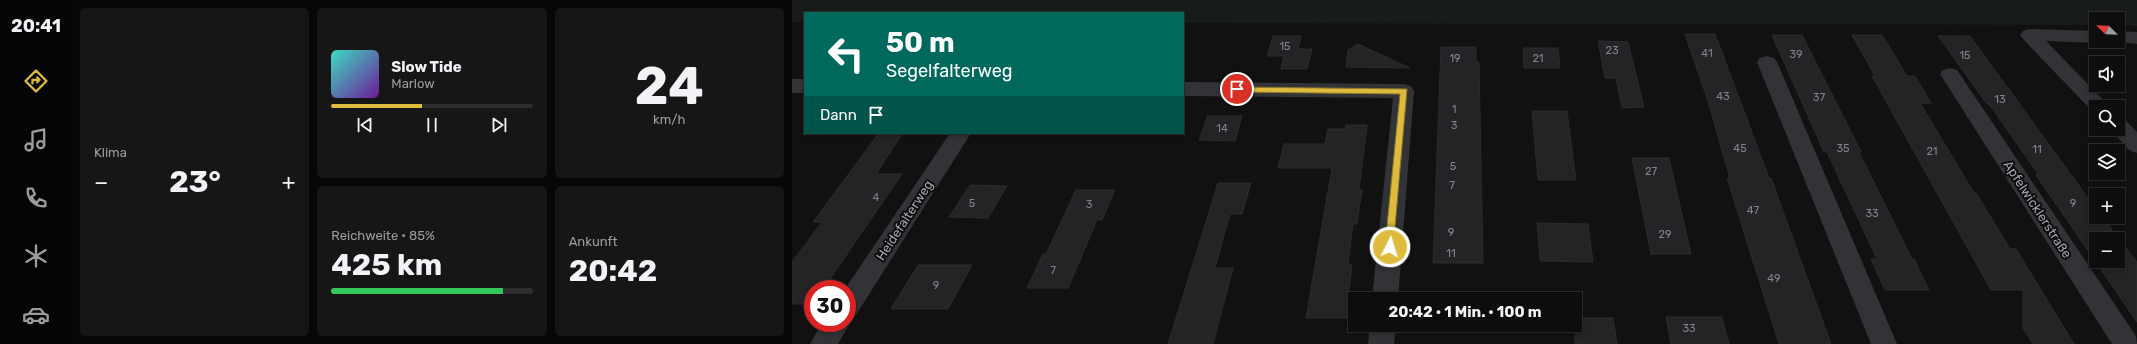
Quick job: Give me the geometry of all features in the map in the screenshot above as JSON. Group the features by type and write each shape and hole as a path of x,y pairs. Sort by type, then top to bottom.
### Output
{"street":[{"path":"2089,37 2029,35 2093,100"},
{"path":"2125,38 2137,38"},
{"path":"1767,62 1884,344"},
{"name":"Apfelwicklerstraße","path":"1950,74 2127,344"},
{"path":"792,86 804,86"},
{"path":"1184,89 1404,91 1386,292"},
{"path":"2125,132 2137,145"},
{"name":"Heidefalterweg","path":"856,293 960,134"},
{"path":"823,344 831,332"},
{"path":"1381,344 1382,332"}],"shaded area":[{"path":"792,0 2137,0 2137,26 2125,25 2125,12 2089,12 2089,25 1184,23 1184,12 804,12 804,22 792,22"}],"building":[{"path":"1685,34 1715,34 1769,178 1771,178 1831,344 1779,344 1727,178 1730,178 1708,101"},
{"path":"1772,35 1802,35 1861,152 1859,152 1912,259 1914,259 1929,290 1885,290 1871,259 1877,259 1827,152 1824,152"},
{"path":"1852,35 1882,35 1907,76 1915,76 1931,103 1920,103 1974,193 1976,193 2010,249 2016,249 2074,344 2033,344 2023,328 2023,290 1991,290 1872,76 1875,76"},
{"path":"1273,36 1301,36 1298,49 1312,49 1307,69 1281,69 1284,56 1267,56"},
{"path":"1938,36 1970,36 2089,199 2089,224 2107,224 2114,232 2089,232 2089,252 2036,175 2039,175 1989,104 1987,104"},
{"path":"1598,41 1628,42 1644,107 1622,108 1616,78 1605,78"},
{"path":"1358,44 1410,68 1346,67 1348,50"},
{"path":"1441,47 1476,47 1476,62 1479,62 1483,263 1433,263"},
{"path":"1523,48 1558,48 1560,68 1524,68"},
{"path":"1532,111 1567,111 1576,180 1538,180"},
{"path":"1208,116 1242,116 1235,141 1199,140"},
{"path":"1346,125 1367,125 1359,189 1362,190 1357,224 1353,224 1348,265 1352,265 1346,318 1306,318 1332,168 1278,168 1284,144 1325,144 1328,129 1345,129"},
{"path":"878,134 902,134 876,174 902,174 829,280 804,280 804,304 792,304 792,262 822,222 813,222"},
{"path":"1632,158 1669,158 1691,254 1651,254"},
{"path":"1218,183 1251,183 1242,214 1230,214 1215,268 1233,268 1213,344 1168,344"},
{"path":"970,185 1007,186 988,218 949,217"},
{"path":"1076,190 1115,190 1102,220 1097,220 1068,288 1027,288 1043,254 1046,254"},
{"path":"1537,223 1588,224 1593,262 1540,261"},
{"path":"2125,247 2137,262 2137,322 2100,268 2125,268"},
{"path":"918,265 972,265 948,309 891,309"},
{"path":"1666,317 1722,317 1729,344 1671,344"},
{"path":"1582,318 1613,318 1617,344 1575,344 1575,332 1582,332"}],"route":[{"path":"1237,89 1404,91 1390,247"}]}
